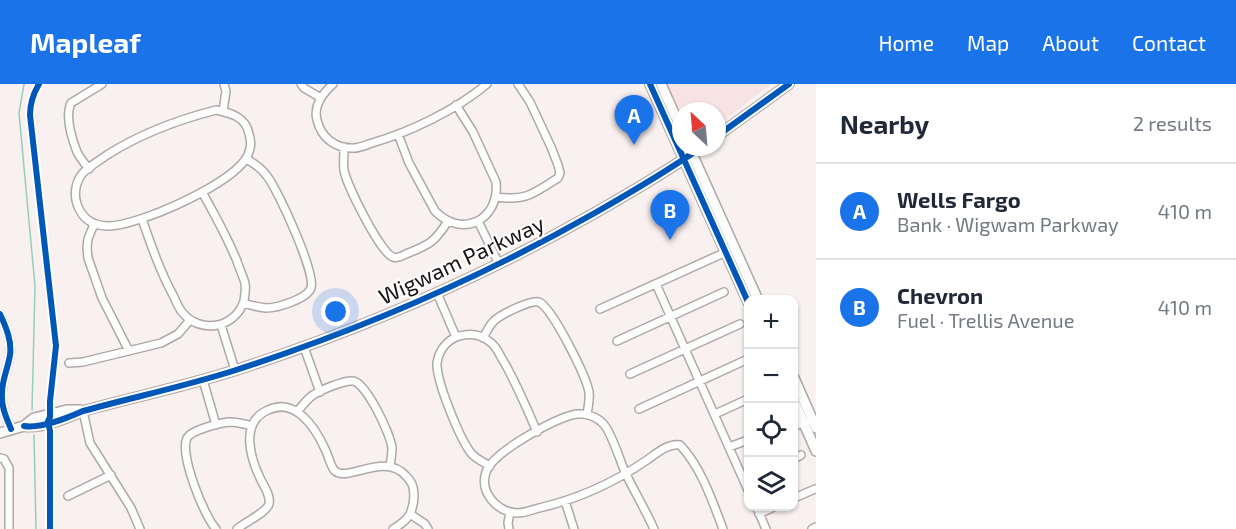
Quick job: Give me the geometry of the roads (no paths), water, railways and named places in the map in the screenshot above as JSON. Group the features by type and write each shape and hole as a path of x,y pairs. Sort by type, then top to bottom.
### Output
{"main road":[{"path":"650,84 672,124"},
{"path":"661,84 672,109"},
{"path":"726,130 789,84"},
{"name":"Wigwam Parkway","path":"0,433 24,426 34,418 67,410 83,411 203,380 304,347 366,323 499,264 593,214 634,190 684,156"},
{"path":"689,156 726,252 755,295"},
{"path":"689,156 740,271 746,295"},
{"path":"798,393 816,451"},
{"path":"795,403 806,424"}],"street":[{"path":"89,169 78,155 69,119 69,107 71,103 102,84"},
{"path":"223,111 226,91 224,84"},
{"path":"301,84 321,98"},
{"path":"333,84 325,91 317,105 316,117 319,129 327,139 339,147 355,148 428,121 487,84"},
{"path":"496,197 513,199 531,195 558,178 560,173 551,147 530,102 518,84"},
{"path":"398,134 419,183 441,218 455,224 470,224 478,221 485,217 494,204 497,190 494,175 473,132 456,105"},
{"path":"216,110 231,112 242,120 248,129 251,140 246,159 241,166 202,192 173,207 115,227 102,226 88,221 79,209 76,199 76,187 81,175 94,163 118,148 164,126 187,117 216,110"},
{"path":"344,147 344,172 362,212 384,250 391,257 397,258 432,242 448,221"},
{"path":"243,303 272,308 300,298 310,290 312,285 289,217 267,177 255,164 246,159"},
{"path":"142,219 162,273 181,311 190,320 202,325 221,325 239,312 246,293 245,284 229,241 202,192"},
{"path":"478,221 499,264"},
{"path":"94,224 88,240 88,258 102,298 129,351"},
{"path":"600,309 726,252"},
{"path":"656,284 744,475"},
{"path":"617,341 724,292"},
{"path":"437,293 456,337"},
{"path":"483,338 493,322 499,318 526,303 534,301 540,303 547,310 576,359 589,390 587,415"},
{"path":"0,314 6,326 10,347 10,356 3,379 2,400 11,429"},
{"path":"69,363 83,362 161,343 178,334 190,320"},
{"path":"630,374 740,324"},
{"path":"221,325 235,370"},
{"path":"490,466 474,456 468,449 454,419 438,371 437,362 440,353 451,339 467,334 475,335 495,347 521,394 537,432"},
{"path":"304,347 320,392"},
{"path":"639,409 744,361"},
{"path":"203,380 216,425"},
{"path":"297,412 311,396 344,382 358,382 383,421 392,449 390,466"},
{"path":"715,414 744,401"},
{"path":"237,529 269,506 267,491 252,458 249,432 254,420 261,414 269,409 282,406 297,412 309,422 324,446 334,470 341,474 376,466 390,466 405,473 412,483 415,495 413,507 401,524 393,529"},
{"path":"83,411 90,443 131,508 140,529"},
{"path":"654,529 626,473 606,426 595,417 574,414 537,432 494,459 486,472 486,492 490,499 496,506 507,512 518,513 565,501 596,489 626,473 665,448 677,444 688,454 704,483 723,529"},
{"path":"216,529 201,505 185,448 186,440 189,435 198,430 216,425 234,422 252,426"},
{"path":"729,447 744,441"},
{"path":"2,459 9,468 9,529"},
{"path":"68,496 111,475"},
{"path":"798,496 815,489"},
{"path":"0,497 9,496"},
{"path":"565,501 574,529"},
{"path":"758,511 766,529"},
{"path":"509,529 510,512"},
{"path":"410,514 428,529"},
{"path":"812,529 816,527"}],"waterway":[{"path":"24,84 19,113 35,286 32,410"},
{"path":"34,435 36,529"}],"place":[{"name":"Wells Fargo","path":"634,145"},
{"name":"Chevron","path":"670,240"}]}
